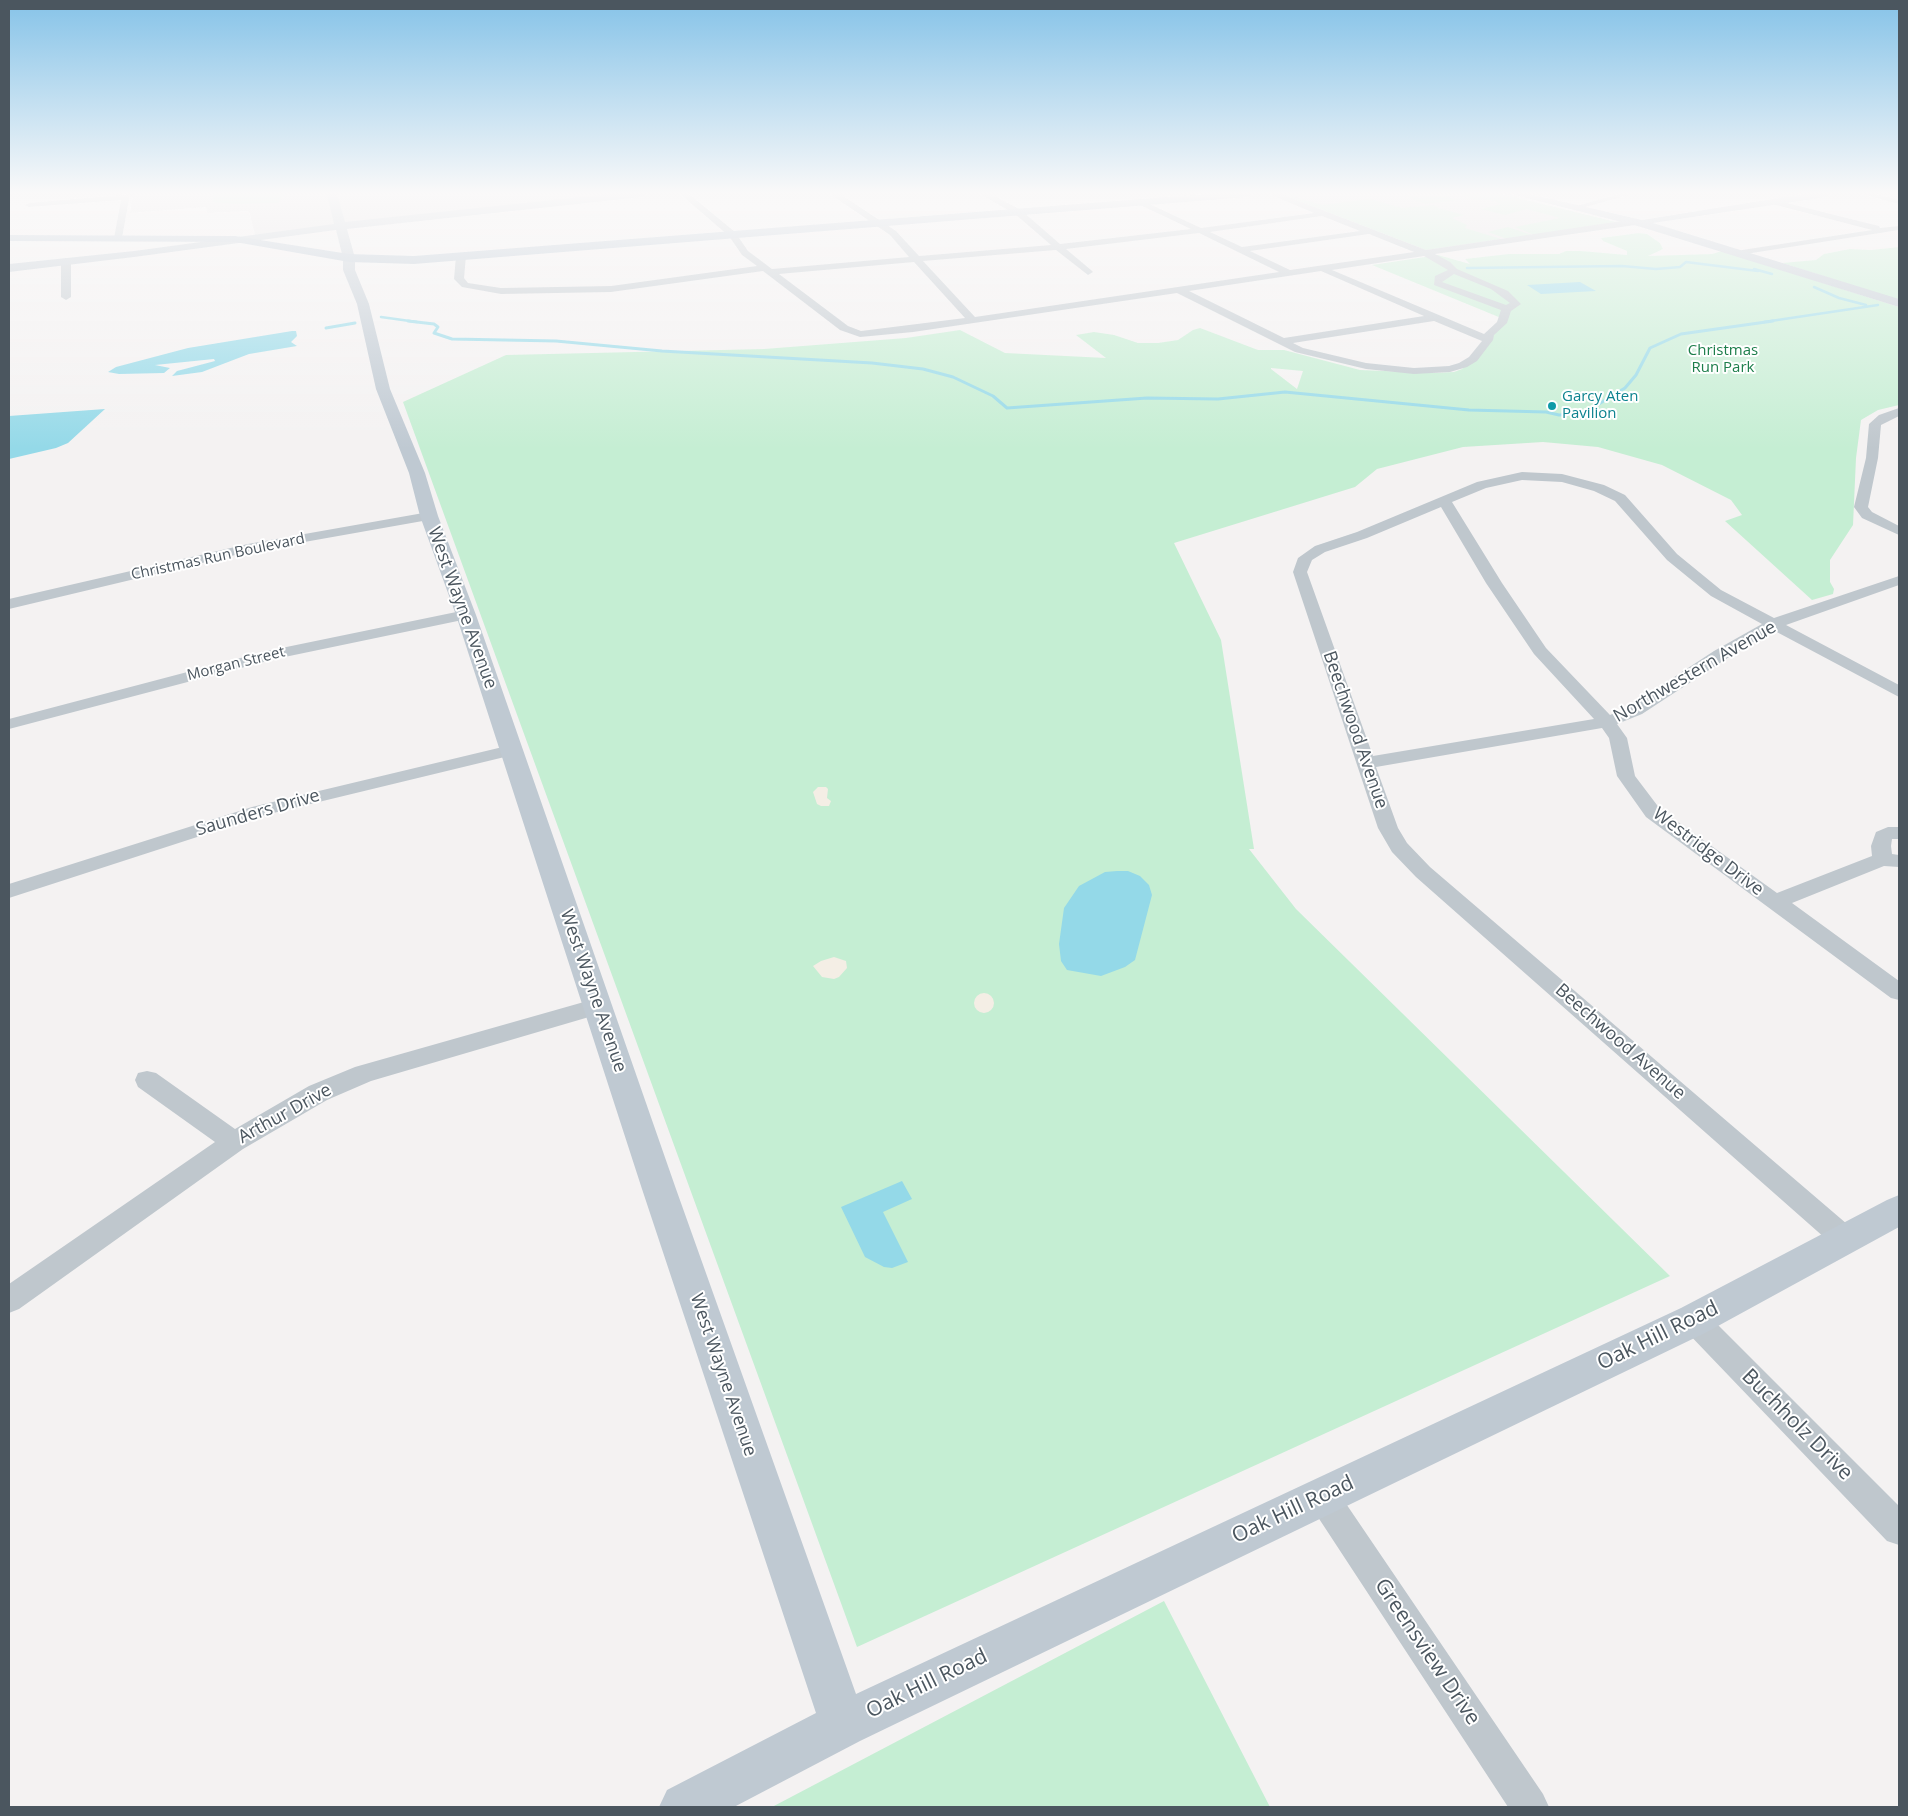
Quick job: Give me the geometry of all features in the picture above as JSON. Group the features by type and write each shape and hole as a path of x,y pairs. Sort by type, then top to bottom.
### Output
{"street":[{"path":"66,279 66,297"},
{"name":"West Wayne Avenue","path":"352,279 362,304 383,389 417,473 428,516 466,615 843,1724"},
{"path":"459,279 465,285 502,291 611,289 696,279"},
{"path":"779,279 849,332 871,335 1257,279"},
{"path":"935,279 958,306 973,320"},
{"path":"1346,279 1466,330 1491,336"},
{"path":"1438,279 1437,283 1507,310"},
{"path":"1179,290 1280,342 1324,357 1366,366 1433,371 1463,365 1473,359 1502,323 1507,310 1516,304 1505,293 1472,279"},
{"path":"1823,279 1896,302"},
{"path":"1280,342 1437,317"},
{"path":"1899,412 1883,418 1875,424 1872,458 1861,507 1873,518 1899,531"},
{"name":"Beechwood Avenue","path":"1844,1238 1423,872 1399,847 1388,828 1300,572 1305,558 1320,550 1362,535 1482,485 1522,476 1562,478 1599,488 1620,498 1672,557 1716,593 1899,692"},
{"name":"Westridge Drive","path":"1444,500 1494,583 1540,651 1607,722 1618,738 1626,776 1654,813 1899,992"},
{"name":"Christmas Run Boulevard","path":"9,604 248,548 428,516"},
{"name":"Northwestern Avenue","path":"1367,763 1607,722 1636,710 1720,655 1773,624 1899,580"},
{"name":"Morgan Street","path":"9,724 273,654 466,615"},
{"name":"Saunders Drive","path":"9,891 259,810 511,750"},
{"path":"1775,902 1891,860 1880,846 1883,836 1888,832 1899,832"},
{"name":"Arthur Drive","path":"9,1300 106,1234 234,1142 318,1093 364,1074 598,1006"},
{"path":"147,1080 234,1142"},
{"name":"Oak Hill Road","path":"684,1807 843,1724 1694,1320 1899,1210"},
{"name":"Buchholz Drive","path":"1694,1320 1899,1529"},
{"name":"Greensview Drive","path":"1323,1497 1530,1807"}],"green space":[{"name":"Christmas Run Park","path":"1405,279 1810,279 1899,307 1899,405 1878,410 1861,420 1856,458 1853,525 1830,560 1830,582 1834,589 1833,594 1812,600 1725,521 1742,515 1731,500 1662,465 1598,447 1543,442 1463,447 1377,469 1355,487 1174,543 1221,640 1254,849 1249,849 1296,909 1670,1276 857,1647 403,402 506,355 764,349 906,338 960,330 1005,353 1106,358 1076,335 1094,332 1114,335 1138,343 1158,343 1178,340 1193,330 1200,328 1258,350 1284,350 1360,370 1454,372 1462,369 1473,359 1506,320","holes":["1271,368 1303,371 1297,389 1271,369"]},
{"path":"1832,279 1899,279 1899,300"},
{"path":"1164,1601 1270,1807 772,1807"}],"sand":[{"path":"818,787 826,787 828,789 827,798 831,801 829,806 817,804 813,792"},
{"path":"834,957 846,961 847,968 839,977 834,979 822,977 813,966"},
{"path":"984,993 991,996 994,1003 991,1010 984,1013 977,1010 974,1003 977,996"}],"water":[{"path":"1580,282 1596,291 1541,294 1527,285"},
{"path":"296,331 297,336 291,342 297,346 249,354 202,372 172,376 177,371 215,361 214,359 155,365 170,368 164,373 119,374 108,372 116,367 188,348"},
{"path":"105,409 68,443 56,448 9,459 9,416"},
{"path":"1128,871 1140,876 1149,885 1152,895 1135,960 1125,967 1101,976 1067,970 1061,961 1059,944 1064,908 1079,886 1105,872"},
{"path":"902,1181 912,1199 883,1212 908,1262 892,1268 884,1267 865,1257 841,1207"}],"waterway":[{"path":"1814,287 1839,298 1866,305"},
{"path":"1764,322 1878,305"},
{"path":"381,317 417,322"},
{"path":"408,321 434,324 438,327 434,333 452,339 556,341 662,351 872,363 923,369 953,377 993,396 1007,408 1147,398 1218,399 1285,392 1469,410 1546,412 1559,415 1584,413 1625,388 1636,375 1650,348 1681,334 1773,321"},
{"path":"326,328 355,323"}],"place":[{"name":"Garcy Aten Pavilion","path":"1552,406"}]}
